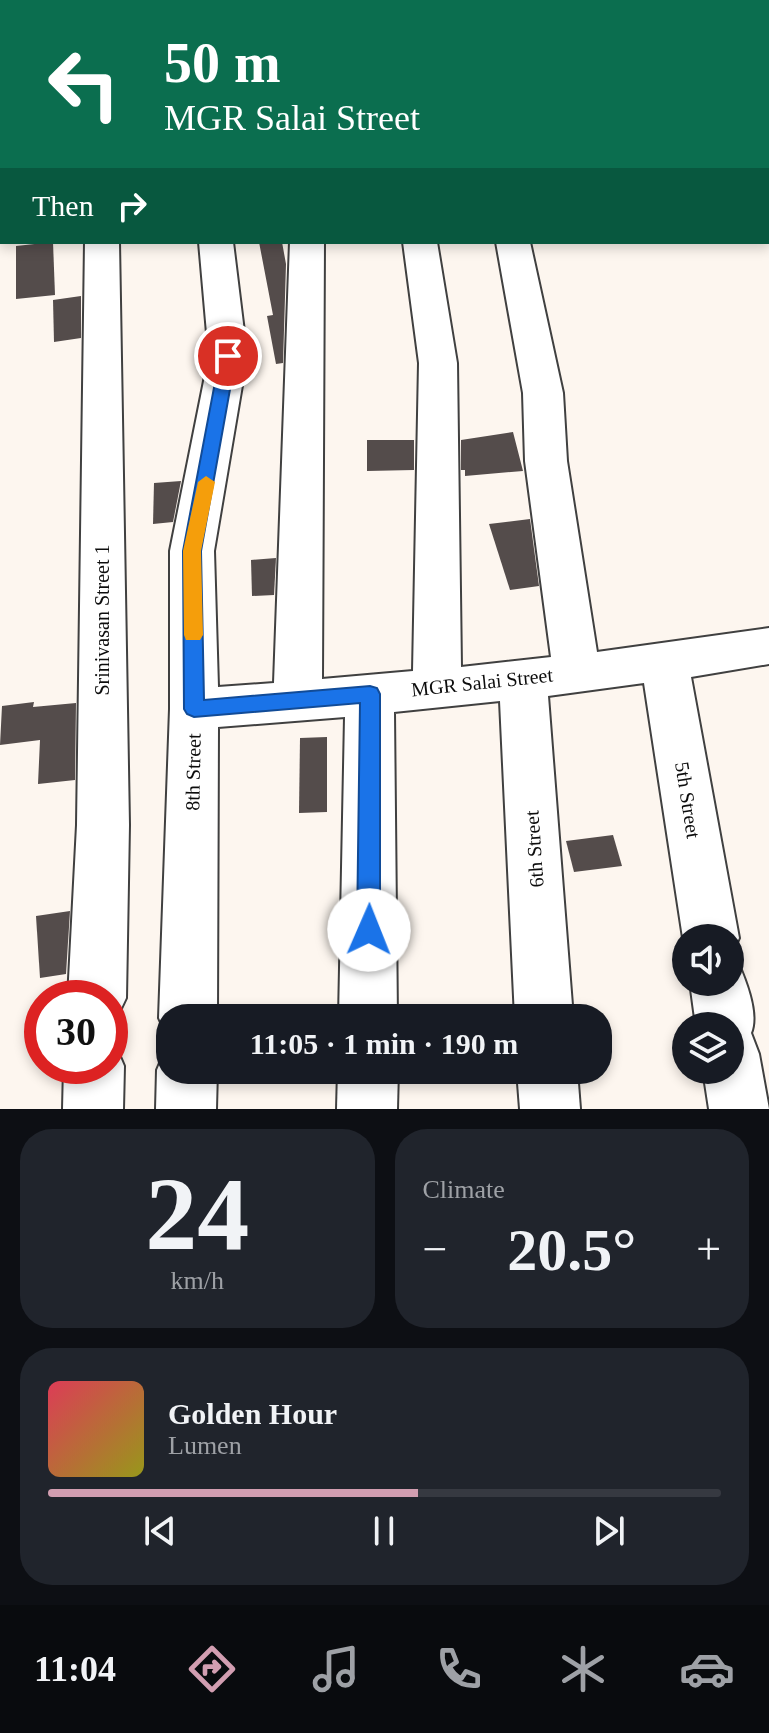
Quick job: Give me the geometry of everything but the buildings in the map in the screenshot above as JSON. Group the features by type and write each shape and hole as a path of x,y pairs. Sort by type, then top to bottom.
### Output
{"street":[{"path":"206,0 214,0"},
{"name":"Srinivasan Street 1","path":"98,980 103,825 102,244"},
{"name":"8th Street","path":"188,1004 194,709 192,551 228,356 216,244"},
{"path":"298,701 307,244"},
{"path":"420,244 438,363 437,687"},
{"path":"513,244 543,393 546,461 577,672"},
{"name":"MGR Salai Street","path":"194,709 523,680 665,663 769,646"},
{"name":"5th Street","path":"665,663 709,924"},
{"name":"6th Street","path":"523,680 543,1004"},
{"path":"368,1004 370,694"},
{"path":"93,1109 94,1084"},
{"path":"186,1109 187,1084"},
{"path":"367,1109 368,1084"},
{"path":"548,1084 550,1109"},
{"path":"735,1084 739,1109"}],"slow traffic":[{"path":"193,635 192,551 206,482"}],"route":[{"path":"228,356 192,551 194,709 370,694 369,930"}]}
